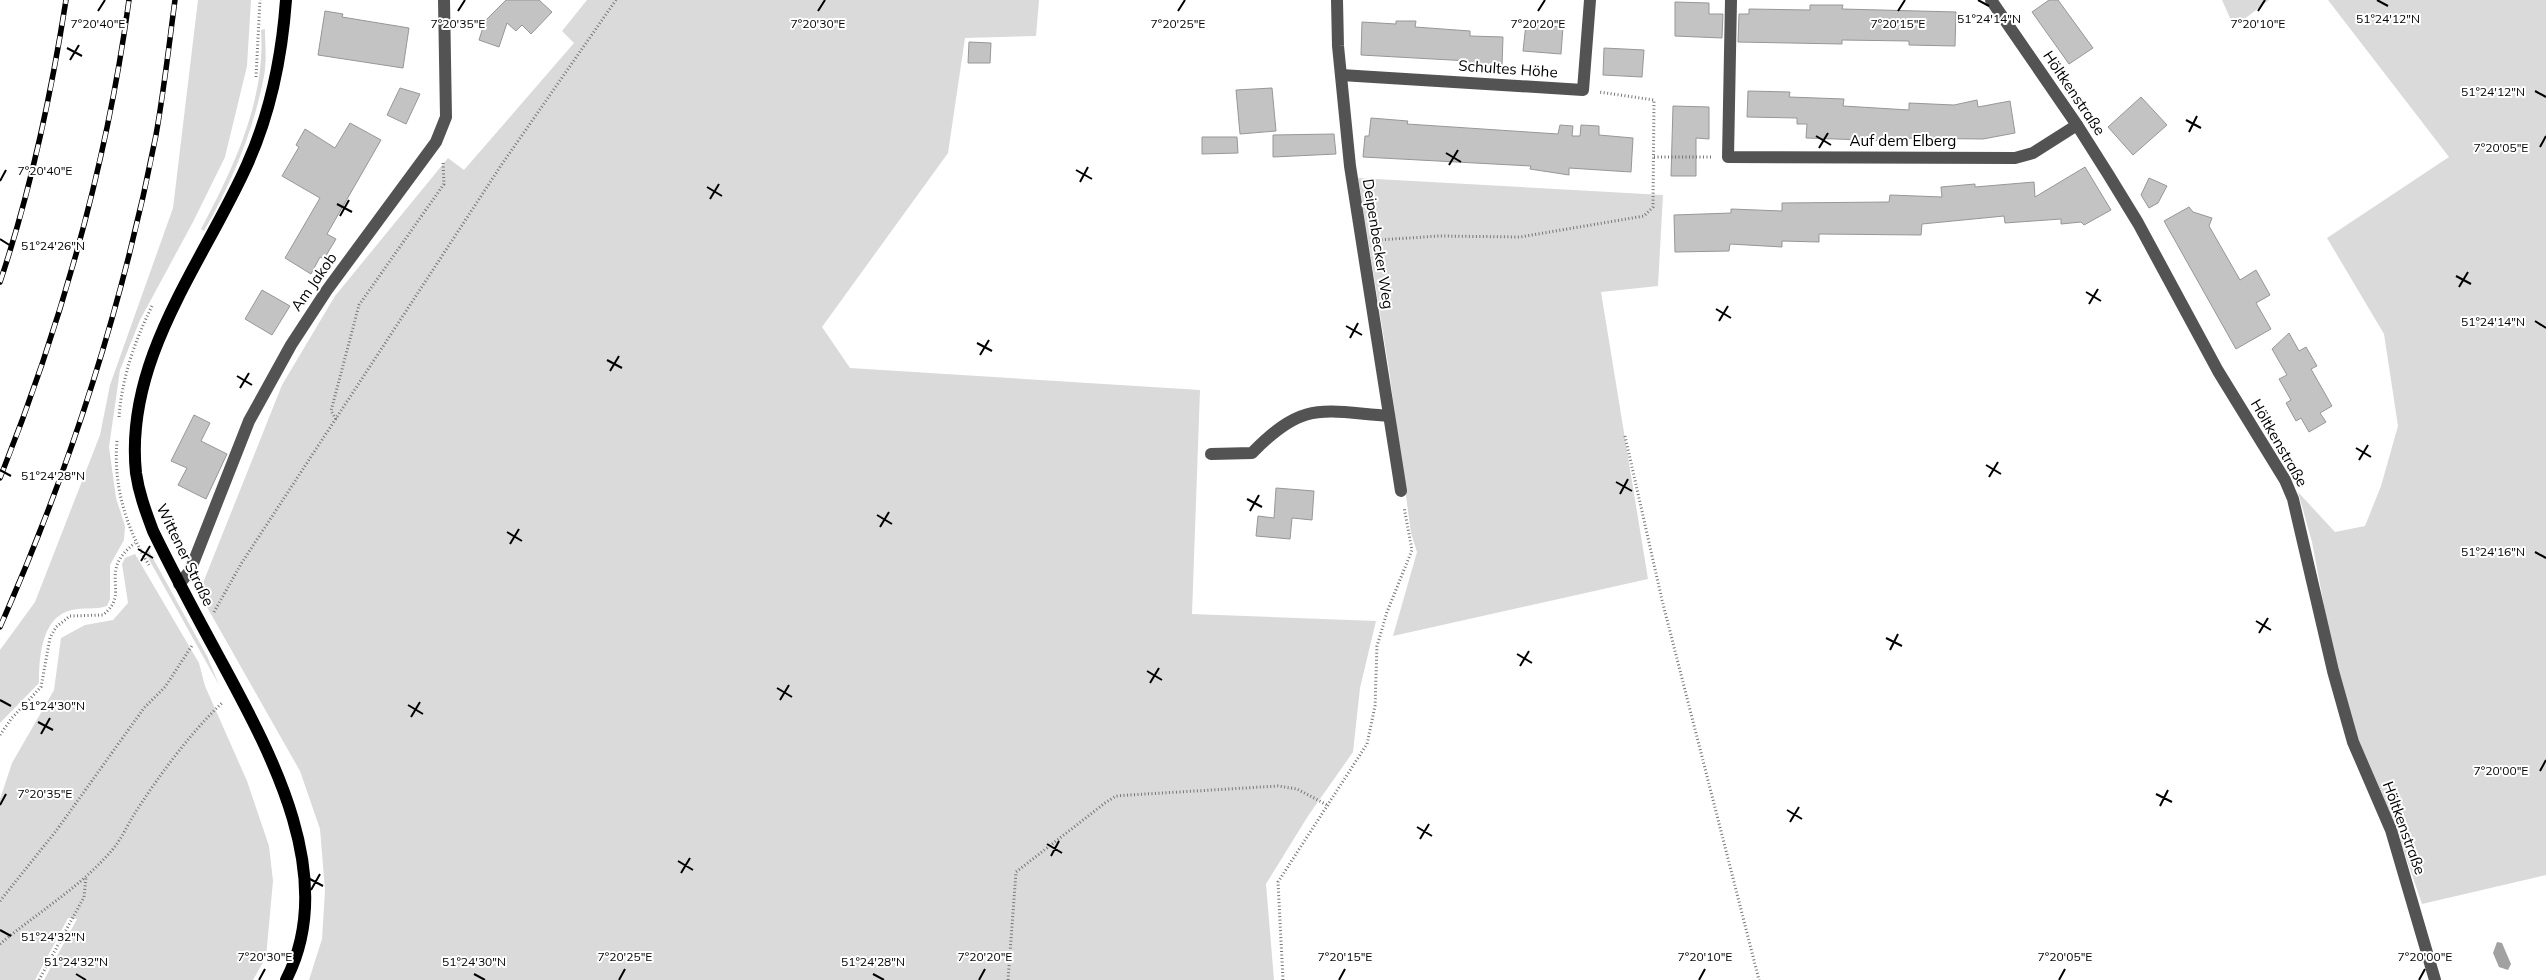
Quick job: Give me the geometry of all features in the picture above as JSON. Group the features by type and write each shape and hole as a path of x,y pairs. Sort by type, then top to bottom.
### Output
{"main road":[{"name":"Wittener Straße","path":"286,0 278,60 269,101 248,162 221,221 163,328 148,368 142,396 136,450 140,497 153,531 179,584 257,728 279,779 294,824 304,880 304,902 299,951 286,980"}],"street":[{"name":"Am Jakob","path":"179,584 190,571 249,421 291,345 326,290 436,142 446,117 444,0"},
{"name":"Deipenbecker Weg","path":"1337,0 1341,74 1350,166 1401,491"},
{"path":"1583,90 1590,0"},
{"path":"1728,158 1731,0"},
{"name":"Höltkenstraße","path":"1991,0 2077,124 2138,223 2218,371 2285,480 2293,499 2333,671 2353,742 2391,830 2436,980"},
{"name":"Schultes Höhe","path":"1341,74 1583,90"},
{"name":"Auf dem Elberg","path":"1728,158 2014,158 2033,153 2077,124"},
{"path":"1211,454 1252,453 1272,432 1290,420 1319,411 1389,416"}],"path":[{"path":"212,614 241,564 502,164 616,0"},
{"path":"1362,241 1438,236 1520,238 1636,219 1644,216 1652,207 1654,100 1583,90"},
{"path":"336,418 331,411 359,305 444,184 444,162 436,142"},
{"path":"1654,157 1728,158"},
{"path":"1625,436 1662,600 1759,980"},
{"path":"1283,980 1278,882 1329,806 1367,744 1375,706 1377,646 1387,612 1412,550 1401,491"},
{"path":"0,735 11,719 41,687 50,638 56,627 70,616 103,615 113,604 117,597 114,571 117,562 123,552 135,543"},
{"path":"0,901 56,831 144,708 165,687 190,648"},
{"path":"0,944 86,876 114,848 136,812 206,718 222,703"},
{"path":"1008,980 1016,872 1105,802 1116,796 1278,786 1297,789 1329,806"},
{"path":"40,980 84,896 86,876"}],"shaded area":[{"path":"198,0 251,0 247,66 225,157 193,222 140,320 120,370 109,447 116,498 125,526 124,540 110,565 110,599 107,606 72,610 62,614 54,621 48,629 41,651 39,683 0,723 0,650 35,602 100,435 110,385 173,208"},
{"path":"587,0 1039,0 1036,36 965,38 948,153 822,327 850,368 1200,390 1192,614 1376,621 1360,688 1353,752 1308,816 1266,884 1274,980 309,980 322,939 325,890 320,829 300,771 199,593 282,385 335,296 448,158 464,170 574,43 562,31"},
{"path":"2222,0 2269,0 2234,27"},
{"path":"2328,0 2546,0 2546,875 2422,904 2394,822 2356,738 2333,653 2312,542 2298,492 2335,532 2365,526 2381,486 2398,426 2384,334 2327,238 2449,157"},
{"path":"265,29 265,70 260,96 248,136 232,176 204,231 201,229 225,182 253,108 261,56 261,30"},
{"path":"1358,178 1663,195 1658,286 1601,292 1648,579 1393,636 1417,552 1411,533 1389,370"},
{"path":"149,551 207,656 219,685 146,554"},
{"path":"135,554 199,663 205,686 247,781 269,846 273,881 266,957 253,980 44,980 77,919 68,918 35,980 0,980 0,799 12,763 54,690 61,638 85,625 113,620 128,603 122,564 125,558"},
{"path":"2497,942 2502,943 2511,964 2508,970 2499,967 2493,953"}],"building":[{"path":"506,0 539,0 552,12 531,34 522,25 516,31 507,23 499,47 479,40 485,21"},
{"path":"2049,0 2058,0 2093,48 2069,64 2032,12"},
{"path":"1675,2 1709,3 1709,14 1723,14 1722,38 1675,36"},
{"path":"1810,5 1843,5 1842,9 1956,12 1955,46 1909,45 1909,41 1842,40 1842,44 1738,42 1739,14 1749,14 1749,9 1810,10"},
{"path":"325,11 343,14 342,17 409,28 403,68 318,55"},
{"path":"1396,21 1416,21 1415,27 1470,31 1470,36 1503,37 1502,66 1468,64 1469,61 1361,55 1362,22 1396,24"},
{"path":"1526,24 1563,27 1561,54 1523,51"},
{"path":"969,42 991,43 990,63 968,63"},
{"path":"1604,48 1644,50 1642,77 1603,75"},
{"path":"400,88 420,94 406,124 387,115"},
{"path":"1272,88 1276,131 1240,134 1236,90"},
{"path":"1748,91 1790,92 1789,97 1844,99 1843,106 1909,110 1909,103 1954,105 1977,100 1978,107 2010,101 2015,133 1983,139 1895,138 1895,141 1806,138 1807,124 1797,124 1797,118 1747,117"},
{"path":"2141,97 2167,125 2133,155 2108,127"},
{"path":"1673,106 1709,107 1709,139 1696,138 1696,176 1671,176"},
{"path":"1371,118 1408,121 1407,124 1558,134 1560,125 1573,126 1572,136 1580,136 1581,125 1599,126 1599,135 1633,138 1631,172 1569,168 1569,175 1530,169 1531,166 1363,157 1365,136 1369,136"},
{"path":"350,123 381,140 327,234 336,239 324,259 320,257 311,274 285,258 320,198 282,176 299,147 296,145 305,129 335,148"},
{"path":"1334,134 1336,154 1273,157 1273,135"},
{"path":"1202,137 1237,137 1238,153 1202,154"},
{"path":"2085,167 2111,210 2084,225 2081,222 2061,224 2061,219 2005,223 2004,216 1922,224 1921,235 1819,234 1819,242 1782,241 1782,247 1730,244 1729,251 1675,252 1674,215 1731,213 1731,209 1782,211 1782,203 1889,202 1890,195 1942,197 1941,187 1975,184 1975,187 2034,182 2035,197"},
{"path":"2149,178 2167,186 2158,203 2149,208 2141,195"},
{"path":"2189,207 2193,212 2212,218 2209,226 2240,280 2256,270 2270,295 2256,303 2271,329 2236,349 2164,221"},
{"path":"262,290 290,306 272,335 245,319"},
{"path":"2289,333 2299,351 2306,347 2317,366 2311,369 2332,406 2320,413 2326,422 2309,432 2301,418 2296,421 2286,403 2291,400 2279,379 2287,375 2272,349"},
{"path":"194,415 210,423 201,441 227,454 206,499 178,485 187,468 171,461"},
{"path":"1276,488 1314,491 1312,520 1292,518 1290,539 1256,536 1258,516 1274,518"}],"railway":[{"path":"0,282 31,177 54,71 66,0"},
{"path":"0,478 43,362 79,243 95,183 108,122 129,0"},
{"path":"0,627 49,507 92,385 111,323 128,261 156,135 175,0"}]}
